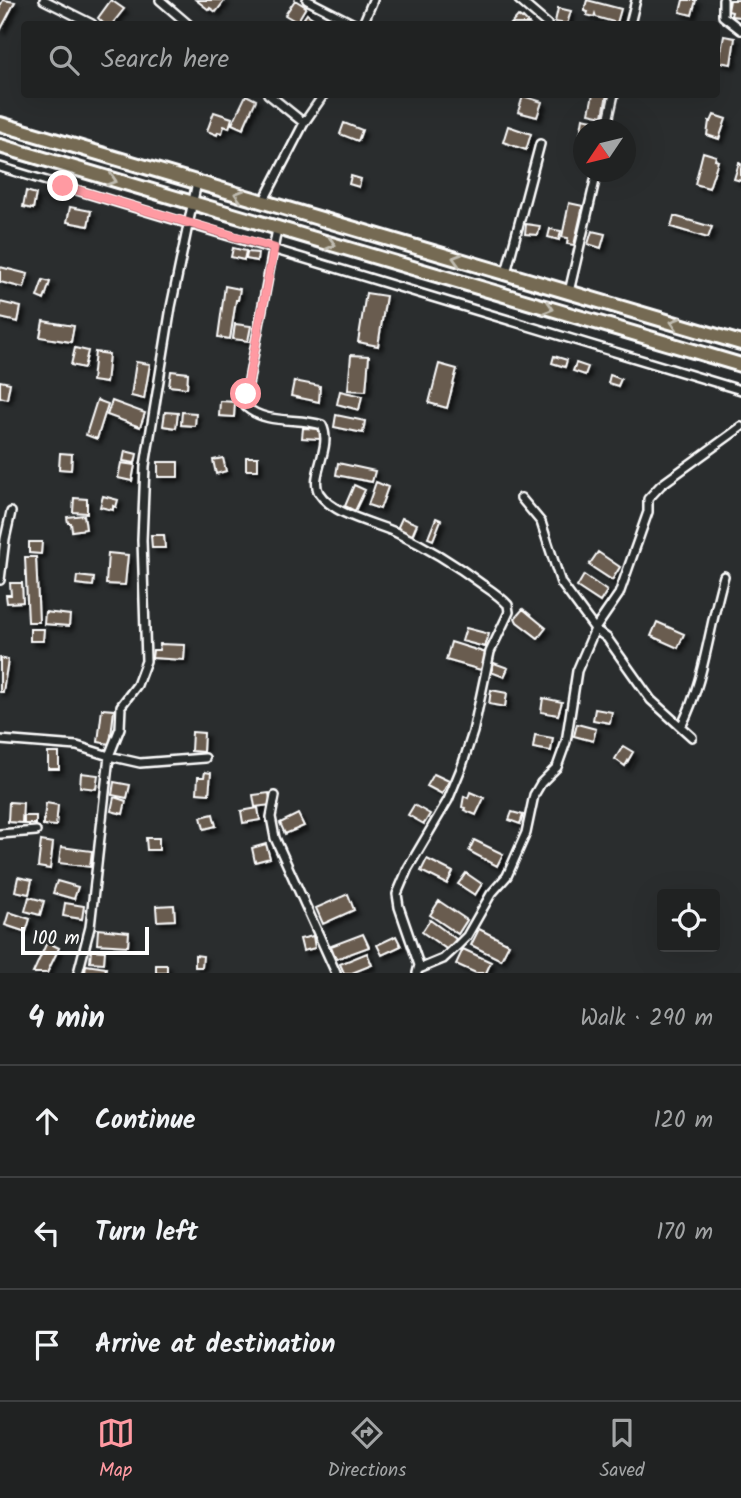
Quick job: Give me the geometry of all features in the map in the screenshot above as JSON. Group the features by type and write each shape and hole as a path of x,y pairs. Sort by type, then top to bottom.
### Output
{"highway":[{"path":"0,124 741,343"},
{"path":"0,146 741,365"}],"street":[{"path":"44,0 86,21"},
{"path":"160,0 184,21"},
{"path":"307,0 348,21"},
{"path":"364,21 373,0"},
{"path":"519,0 544,21"},
{"path":"631,21 636,0"},
{"path":"723,0 723,16 741,30"},
{"path":"273,98 304,122"},
{"path":"263,202 304,122 321,98"},
{"path":"608,119 613,98"},
{"path":"506,273 540,144"},
{"path":"0,167 741,390"},
{"path":"569,292 595,182"},
{"path":"78,973 90,927 108,756 120,728 121,706 137,685 146,661 142,589 144,478 171,307 197,183"},
{"path":"277,229 244,401 246,407 261,415 322,425 326,442 317,486 321,496 347,514 391,531 452,562 508,605 509,612 490,652 473,732 462,765 448,800 408,868 397,894 418,971 443,959 467,936 491,894 507,876 526,833 534,795 541,783 557,767 566,742 577,671 595,629 619,594 648,512 648,499 661,485 741,427"},
{"path":"521,498 541,522 561,583 595,629 607,638 651,700 692,737"},
{"path":"0,580 11,512"},
{"path":"681,727 698,686 724,576"},
{"path":"0,740 77,746 108,756 150,763 205,758"},
{"path":"275,796 271,817 275,838 336,973"},
{"path":"0,834 36,831"}],"building":[{"path":"3,0 15,2 0,31 0,6"},
{"path":"111,0 124,9 114,21 101,21 98,18"},
{"path":"196,0 225,0 216,12"},
{"path":"295,0 306,7 298,21 285,15"},
{"path":"587,0 621,9 618,21 596,17 595,14 594,17 587,15 588,12 584,11"},
{"path":"683,0 696,0 692,15 680,12"},
{"path":"730,0 741,0 740,17 731,16 732,12 728,11"},
{"path":"558,8 571,11 568,21 555,21"},
{"path":"307,14 317,21 302,21"},
{"path":"518,16 526,21 514,21"},
{"path":"724,36 735,38 731,64 720,62"},
{"path":"245,98 256,100 243,129 232,124"},
{"path":"522,98 542,102 537,117 518,112"},
{"path":"592,98 606,98 603,116 589,113"},
{"path":"214,112 232,118 229,128 224,126 222,133 218,132 217,135 207,131"},
{"path":"714,115 726,119 719,139 707,135 709,121 711,122"},
{"path":"344,123 362,130 358,141 340,134"},
{"path":"508,126 531,134 526,150 503,142"},
{"path":"703,152 716,156 715,160 718,161 709,188 695,184"},
{"path":"739,163 741,164 741,181 734,179"},
{"path":"351,176 361,179 359,187 349,184"},
{"path":"26,191 36,194 33,209 23,207"},
{"path":"569,203 583,206 574,245 567,244 568,238 562,237"},
{"path":"70,207 91,211 88,226 67,222"},
{"path":"674,216 712,227 708,238 671,227"},
{"path":"526,224 540,226 538,235 525,234"},
{"path":"550,229 561,231 559,240 548,237"},
{"path":"592,231 605,234 601,248 588,244"},
{"path":"233,248 246,251 244,260 231,257"},
{"path":"247,252 258,253 257,261 246,259"},
{"path":"0,267 28,274 24,288 0,282"},
{"path":"43,280 50,282 44,300 37,297"},
{"path":"225,286 240,289 230,339 218,337"},
{"path":"366,293 386,296 378,346 358,342"},
{"path":"0,302 21,307 18,322 0,318"},
{"path":"43,321 74,326 71,342 40,337"},
{"path":"235,324 251,326 248,341 233,339"},
{"path":"75,348 88,351 84,368 71,365"},
{"path":"95,352 109,354 106,383 92,381"},
{"path":"351,355 369,356 366,391 348,390"},
{"path":"554,356 567,360 565,367 552,363"},
{"path":"136,362 150,364 144,399 131,396"},
{"path":"576,363 588,367 585,375 573,371"},
{"path":"439,364 457,369 447,408 429,403"},
{"path":"171,371 188,373 187,388 169,386"},
{"path":"610,375 621,379 618,386 608,383"},
{"path":"0,381 10,383 7,399 0,397"},
{"path":"294,381 320,386 319,402 291,396"},
{"path":"340,391 362,396 359,410 337,404"},
{"path":"97,400 108,404 97,439 86,435"},
{"path":"112,401 145,413 140,427 107,415"},
{"path":"220,401 235,402 234,417 219,416"},
{"path":"165,412 178,413 176,428 163,426"},
{"path":"182,412 196,413 195,426 181,425"},
{"path":"336,415 365,421 363,433 334,427"},
{"path":"303,428 320,429 320,439 302,438"},
{"path":"125,451 137,454 135,463 123,461"},
{"path":"60,453 72,454 71,470 59,469"},
{"path":"246,457 258,457 258,470 246,470"},
{"path":"223,458 226,471 216,474 213,460"},
{"path":"158,462 178,462 178,477 158,477"},
{"path":"121,463 135,465 132,481 118,478"},
{"path":"338,463 375,471 372,482 336,475"},
{"path":"376,482 388,487 380,509 368,505"},
{"path":"354,485 365,490 355,511 345,506"},
{"path":"103,496 118,500 113,510 100,507"},
{"path":"74,498 87,499 87,513 73,512"},
{"path":"84,515 86,529 72,531 67,517"},
{"path":"402,518 417,524 412,536 397,529"},
{"path":"436,518 441,520 433,540 428,538"},
{"path":"151,535 164,535 165,548 152,548"},
{"path":"29,542 42,542 41,554 29,553"},
{"path":"598,552 620,567 612,580 589,565"},
{"path":"108,553 128,555 125,585 106,584"},
{"path":"25,557 36,557 39,622 28,622"},
{"path":"584,575 607,591 600,602 577,587"},
{"path":"77,576 94,578 93,586 76,584"},
{"path":"10,583 22,583 23,602 7,603 6,595 11,595"},
{"path":"523,609 546,628 538,638 517,622 515,618"},
{"path":"45,612 70,615 69,626 44,624"},
{"path":"657,622 684,634 678,648 651,636"},
{"path":"466,628 489,634 485,647 462,641"},
{"path":"30,629 44,629 43,641 30,641"},
{"path":"451,642 486,653 481,670 446,660"},
{"path":"160,644 185,645 184,660 152,658 153,650 159,650"},
{"path":"0,658 8,660 3,692 0,692"},
{"path":"494,663 508,668 504,677 491,672"},
{"path":"491,690 507,693 505,707 489,704"},
{"path":"543,698 562,702 558,715 541,712"},
{"path":"102,709 114,710 110,744 98,742"},
{"path":"595,709 612,712 610,723 593,720"},
{"path":"577,724 596,729 593,741 574,736"},
{"path":"192,732 204,733 203,752 191,751"},
{"path":"535,735 553,738 551,751 533,748"},
{"path":"623,746 633,752 625,766 615,759"},
{"path":"48,753 59,753 59,769 48,769"},
{"path":"205,772 211,773 209,794 197,793 198,777 204,777"},
{"path":"81,773 98,775 96,789 80,787"},
{"path":"434,774 449,781 442,794 427,786"},
{"path":"114,782 130,785 127,798 112,795"},
{"path":"470,792 484,798 476,815 462,807 464,796 468,798"},
{"path":"269,793 271,805 255,807 253,795"},
{"path":"114,797 126,801 123,814 111,811"},
{"path":"9,802 23,803 22,823 8,822"},
{"path":"46,803 58,805 56,826 43,825"},
{"path":"414,805 430,814 424,824 408,815"},
{"path":"258,808 260,820 243,823 241,811"},
{"path":"512,812 523,815 520,824 509,820"},
{"path":"213,814 216,826 204,829 201,817"},
{"path":"298,814 304,826 285,834 280,823"},
{"path":"24,816 36,816 36,824 24,824"},
{"path":"146,838 159,838 159,850 147,850"},
{"path":"474,840 503,854 497,866 469,851"},
{"path":"41,841 53,843 50,869 38,867"},
{"path":"266,844 270,858 255,862 252,848"},
{"path":"61,847 92,851 90,867 59,863"},
{"path":"427,859 453,872 447,884 421,871"},
{"path":"466,873 482,884 475,895 458,884"},
{"path":"18,877 32,880 29,894 15,891"},
{"path":"57,881 78,887 74,899 53,893"},
{"path":"348,894 354,910 323,924 316,908"},
{"path":"29,897 44,901 40,915 25,911"},
{"path":"439,901 467,920 458,934 430,915"},
{"path":"65,903 84,906 82,919 63,916"},
{"path":"174,905 175,920 157,921 156,906"},
{"path":"9,912 30,919 26,932 5,925"},
{"path":"430,920 456,939 448,950 422,932"},
{"path":"98,929 129,932 128,946 97,944"},
{"path":"479,929 509,944 501,960 471,945"},
{"path":"363,934 369,947 336,959 331,946"},
{"path":"313,936 315,948 303,951 300,939"},
{"path":"396,936 401,946 382,955 377,945"},
{"path":"47,942 59,948 47,973 33,973"},
{"path":"463,949 491,962 486,973 476,973 456,964"},
{"path":"91,950 105,951 104,963 90,962"},
{"path":"367,953 372,965 352,973 344,973 340,964"},
{"path":"195,955 203,956 202,967 195,967"},
{"path":"86,965 106,968 105,973 85,973"},
{"path":"156,965 167,965 167,973 156,973"}],"route":[{"path":"63,186 274,248 246,394"}]}
